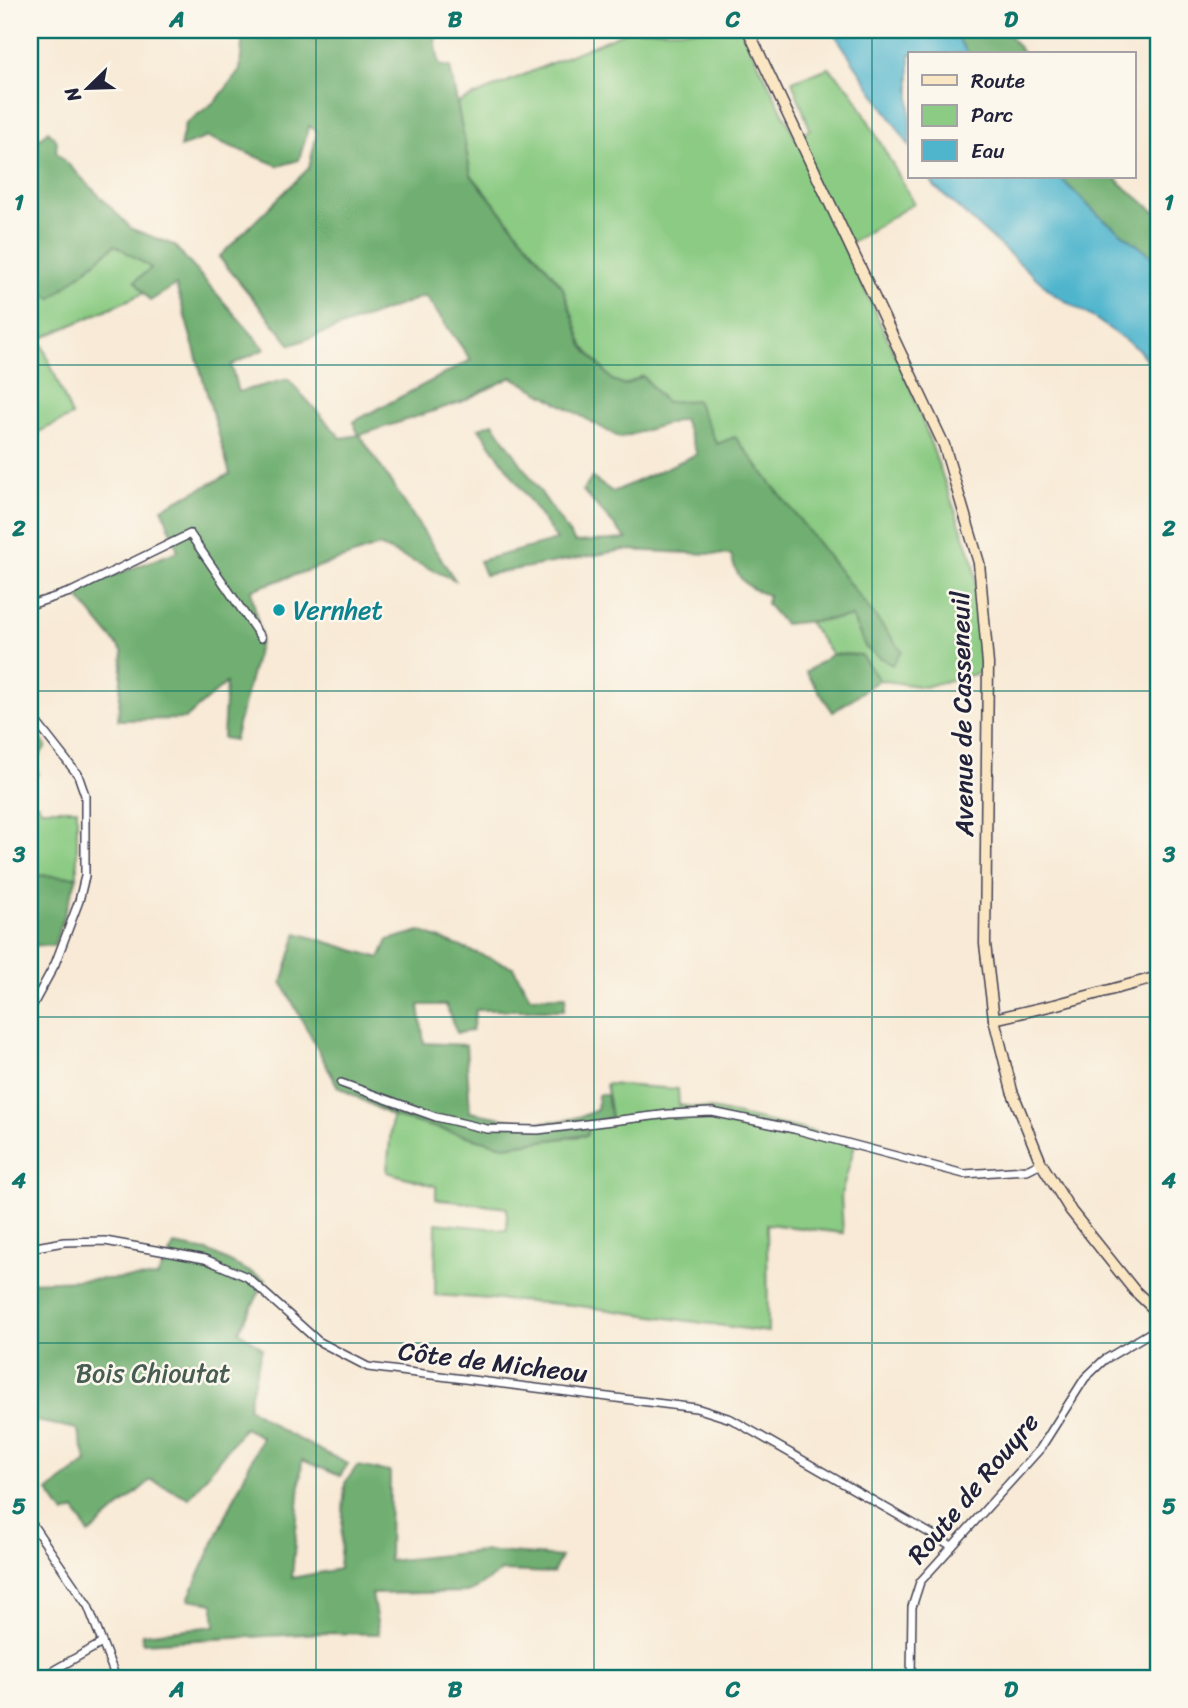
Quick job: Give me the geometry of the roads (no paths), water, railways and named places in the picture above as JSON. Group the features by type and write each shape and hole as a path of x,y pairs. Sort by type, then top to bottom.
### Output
{"main road":[{"name":"Avenue de Casseneuil","path":"748,30 944,444 979,563 988,664 985,944 994,1019 1012,1091 1041,1163 1071,1211 1135,1290 1158,1313"},
{"path":"994,1019 1158,977"}],"street":[{"path":"607,30 615,30"},
{"path":"30,605 73,591 190,534 261,638"},
{"path":"30,714 78,775 85,795 85,876 79,901 55,964 30,1010"},
{"path":"341,1083 436,1117 487,1129 538,1130 669,1114 712,1112 794,1129 964,1174 1027,1170 1041,1163"},
{"name":"Côte de Micheou","path":"30,1248 64,1242 105,1241 205,1259 247,1277 318,1341 368,1367 696,1408 731,1419 952,1546"},
{"name":"Route de Rouyre","path":"911,1678 912,1607 920,1582 1040,1449 1085,1378 1104,1360 1158,1328"},
{"path":"30,1521 88,1606 116,1678"},
{"path":"40,1678 102,1643"}],"water":[{"path":"832,30 953,30 967,52 908,52 908,144"},
{"path":"930,178 1060,178 1097,214 1158,261 1158,373 1138,349 1055,295 935,187"}],"place":[{"name":"Vernhet","path":"279,610"}],"park label":[{"name":"Bois Chioutat","path":"153,1373"}]}
